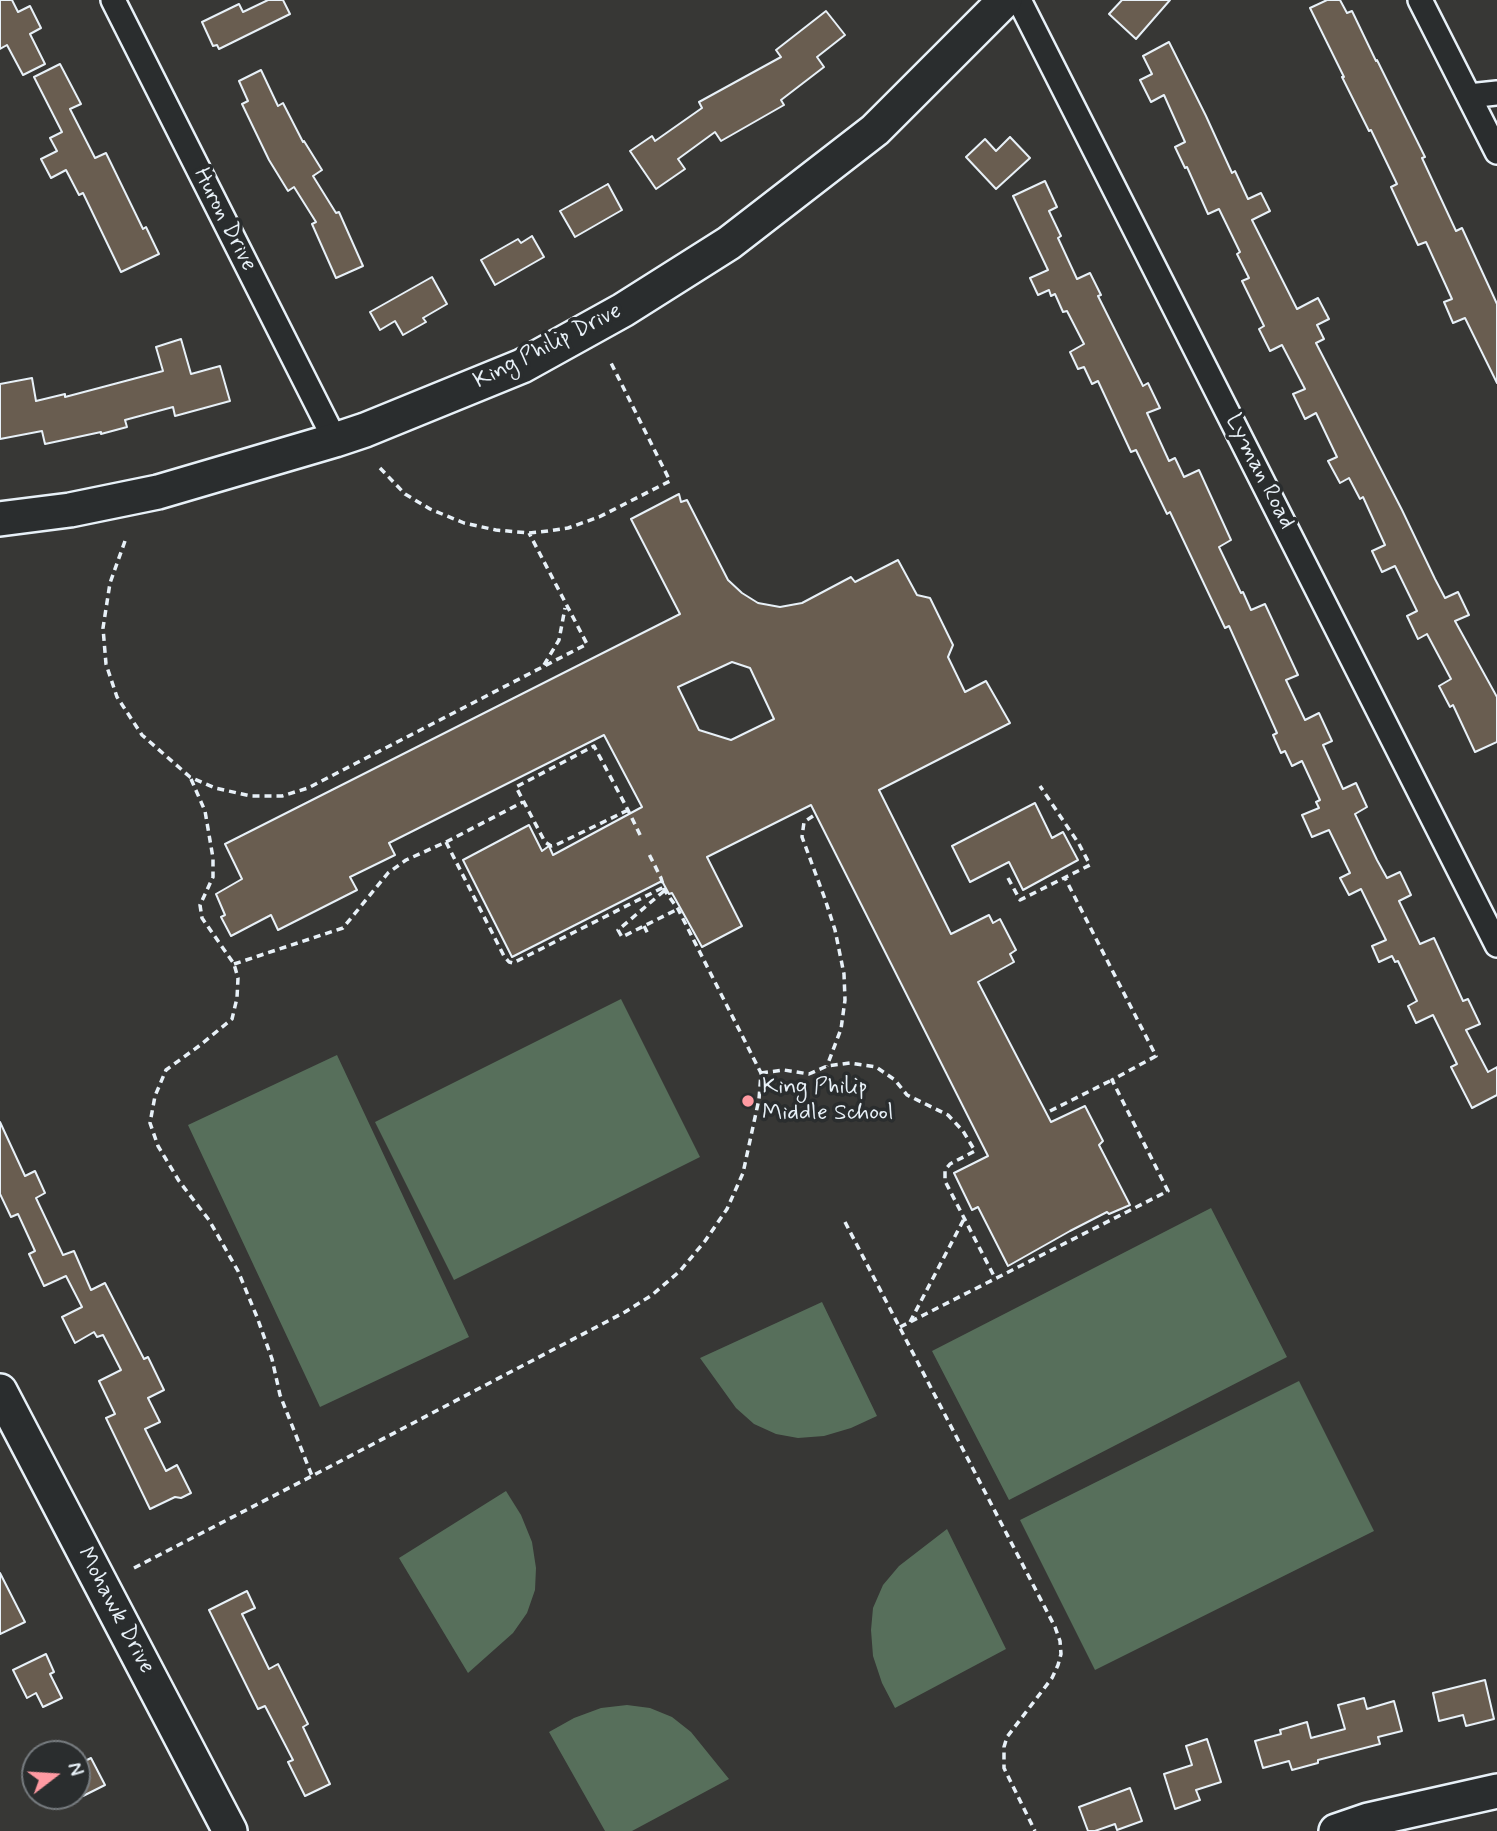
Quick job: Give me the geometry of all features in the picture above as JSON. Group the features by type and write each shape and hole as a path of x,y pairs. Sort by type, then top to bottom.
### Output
{"street":[{"name":"Huron Drive","path":"113,0 335,440"},
{"name":"King Philip Drive","path":"0,519 70,510 158,492 365,430 522,366 623,310 729,243 874,130 1005,0"},
{"name":"Lyman Road","path":"1019,0 1497,945"},
{"path":"1420,0 1497,152"},
{"path":"1469,96 1497,93"},
{"name":"Mohawk Drive","path":"0,1391 230,1831"},
{"path":"1336,1831 1368,1820 1497,1791"}],"path":[{"path":"380,468 405,494 430,509 464,523 529,533 568,528 589,520 670,481 610,361"},
{"path":"125,541 110,583 103,628 106,664 117,697 142,735 190,778 215,788 251,796 282,796 308,788 587,645 529,533"},
{"path":"542,668 559,640 566,606"},
{"path":"628,810 551,846 545,842 516,787 594,746 628,810 642,839"},
{"path":"190,778 205,811 214,858 213,877 200,905 202,918 234,964 238,978 237,999 232,1019 166,1070 155,1096 150,1123 158,1146 179,1181 209,1220 238,1271 272,1359 280,1395 312,1476"},
{"path":"1009,878 1020,900 1090,865 1040,786"},
{"path":"234,964 343,928 388,873 405,860 523,802"},
{"path":"813,816 804,822 802,837 835,930 844,974 845,1000 841,1029 827,1066"},
{"path":"446,842 504,956 513,963 664,889"},
{"path":"134,1568 625,1312 680,1271 705,1241 727,1209 743,1173 759,1099 761,1073 678,909 664,889 649,854"},
{"path":"1050,1111 1156,1056 1065,878"},
{"path":"664,889 618,930 622,937 678,909"},
{"path":"644,926 648,934"},
{"path":"761,1073 783,1070 809,1074 827,1066 850,1063 876,1067 895,1080 907,1095 948,1115 963,1131 975,1151 950,1164 944,1175 995,1279"},
{"path":"900,1327 1168,1191 1112,1080"},
{"path":"909,1322 964,1219"},
{"path":"845,1222 1055,1627 1060,1642 1061,1654 1052,1678 1007,1737 1004,1747 1004,1768 1035,1831"}],"green space":[{"path":"621,999 700,1157 454,1280 375,1122"},
{"path":"337,1055 469,1337 320,1407 188,1125"},
{"path":"1211,1208 1287,1357 1009,1500 932,1351"},
{"path":"822,1302 877,1416 824,1436 798,1438 776,1434 754,1424 736,1408 700,1358"},
{"path":"1299,1381 1374,1531 1095,1670 1020,1520"},
{"path":"506,1491 521,1515 532,1542 536,1568 535,1590 527,1613 513,1633 468,1673 399,1558"},
{"path":"947,1529 1006,1649 895,1708 882,1683 873,1656 873,1608 883,1585 899,1566"},
{"path":"627,1705 650,1708 672,1717 691,1732 729,1779 632,1831 605,1831 549,1732 574,1718 601,1708"}],"building":[{"path":"0,0 12,0 18,12 30,6 41,28 30,34 45,64 23,75 7,45 0,49"},
{"path":"268,0 283,0 290,14 219,49 217,45 213,46 202,22 239,4 243,12"},
{"path":"1122,0 1170,0 1136,39 1109,14"},
{"path":"1327,0 1340,0 1347,13 1352,11 1425,157 1422,158 1456,231 1462,228 1497,304 1497,383 1465,318 1453,323 1444,302 1452,299 1426,242 1418,245 1391,187 1397,184 1310,8"},
{"path":"826,11 845,35 817,57 824,67 781,100 784,105 721,141 715,132 678,159 685,169 656,189 630,151 652,136 655,141 702,108 699,102 781,57 776,50"},
{"path":"1169,42 1232,173 1235,171 1248,199 1261,193 1270,211 1252,220 1297,309 1318,298 1329,319 1317,325 1324,339 1316,343 1435,579 1445,598 1458,592 1469,615 1455,621 1497,697 1497,742 1475,752 1453,705 1450,707 1439,686 1451,679 1427,634 1418,639 1407,616 1417,611 1395,566 1382,572 1372,551 1385,545 1363,497 1360,499 1349,478 1340,483 1328,461 1337,457 1316,413 1305,419 1293,394 1305,389 1282,345 1270,351 1259,329 1264,326 1242,281 1249,278 1237,254 1240,252 1219,209 1208,214 1187,167 1185,168 1175,147 1185,142 1164,95 1151,102 1140,80 1152,74 1143,56"},
{"path":"60,64 81,104 70,109 95,158 106,153 143,229 146,227 159,254 121,272 83,193 79,195 66,170 51,178 41,159 57,151 50,138 62,132 34,77"},
{"path":"261,70 278,106 283,103 303,142 322,170 313,176 336,213 339,212 363,266 336,278 312,224 316,222 294,187 288,191 269,160 242,104 248,101 239,81"},
{"path":"1010,137 1030,158 996,189 966,157 985,139 996,151"},
{"path":"1045,181 1057,207 1049,211 1077,279 1090,273 1101,295 1098,296 1143,386 1148,383 1160,408 1147,413 1169,461 1175,458 1184,477 1199,470 1231,540 1219,547 1251,610 1265,604 1298,675 1286,680 1305,720 1319,713 1332,741 1323,745 1343,789 1356,783 1367,807 1355,814 1377,860 1387,878 1400,872 1411,895 1399,901 1420,944 1434,938 1463,1001 1468,999 1480,1024 1466,1030 1488,1072 1497,1067 1497,1095 1472,1108 1451,1067 1457,1064 1433,1015 1416,1023 1408,1006 1417,1001 1398,961 1395,962 1392,956 1379,962 1372,946 1386,940 1361,889 1349,895 1340,878 1350,873 1329,830 1312,837 1302,815 1319,808 1316,802 1320,800 1302,761 1292,766 1285,751 1281,753 1273,735 1277,733 1229,626 1225,628 1170,512 1167,514 1136,450 1131,452 1098,381 1092,384 1084,367 1078,369 1070,352 1084,344 1067,311 1063,312 1055,294 1051,296 1049,290 1038,295 1030,278 1048,270 1013,196"},
{"path":"608,184 622,210 575,237 560,211"},
{"path":"532,236 544,257 495,285 481,260 518,239 521,243"},
{"path":"432,277 447,304 423,318 426,322 403,335 395,321 380,330 370,312"},
{"path":"181,339 191,374 220,366 230,401 175,416 173,407 125,420 127,427 45,444 42,431 0,439 0,384 32,378 36,401 65,394 65,397 163,371 156,347"},
{"path":"679,494 681,502 687,500 728,580 758,603 780,607 802,603 851,577 855,582 898,560 917,595 930,598 953,645 948,657 965,692 986,681 1010,723 879,790 951,934 989,915 993,923 1000,919 1016,950 1010,954 1014,962 978,982 1051,1122 1085,1106 1103,1141 1099,1145 1130,1205 1109,1214 1107,1212 1008,1266 978,1207 972,1210 954,1173 988,1156 811,805 707,857 742,926 702,947 672,893 669,894 662,881 512,957 463,860 529,825 542,851 549,846 553,855 642,807 604,735 389,843 395,855 350,877 357,890 278,930 271,915 231,936 221,917 225,915 216,894 242,879 225,844 680,614 631,519","holes":["732,662 750,668 774,719 731,740 699,730 678,687"]},
{"path":"1035,803 1052,838 1063,832 1078,860 1023,890 1009,862 970,882 952,846"},
{"path":"0,1122 25,1176 35,1171 45,1193 36,1198 63,1255 74,1251 91,1290 105,1283 144,1359 148,1357 164,1390 148,1398 160,1422 145,1429 166,1471 177,1465 191,1493 181,1498 175,1497 150,1509 106,1418 115,1414 99,1381 121,1370 103,1335 97,1337 94,1332 75,1343 62,1317 82,1307 66,1276 44,1286 29,1254 35,1251 18,1214 11,1217 0,1194"},
{"path":"0,1573 25,1622 0,1634"},
{"path":"247,1591 255,1608 242,1614 269,1669 278,1664 308,1724 303,1727 330,1784 305,1796 288,1762 293,1760 265,1706 258,1709 209,1610"},
{"path":"46,1654 54,1672 50,1674 62,1698 43,1707 36,1693 27,1698 13,1670"},
{"path":"1485,1680 1494,1719 1466,1726 1463,1715 1439,1721 1433,1693"},
{"path":"1364,1698 1367,1709 1394,1701 1402,1731 1378,1737 1380,1744 1318,1760 1318,1763 1292,1770 1289,1761 1263,1768 1255,1741 1281,1734 1280,1730 1307,1722 1311,1738 1345,1729 1338,1705"},
{"path":"1207,1739 1221,1782 1196,1790 1200,1800 1175,1809 1164,1774 1192,1765 1186,1746"},
{"path":"91,1758 105,1785 91,1792"},
{"path":"1130,1788 1142,1821 1117,1830 1115,1824 1088,1831 1079,1807"}],"place":[{"name":"King Philip Middle School","path":"748,1101"}]}
